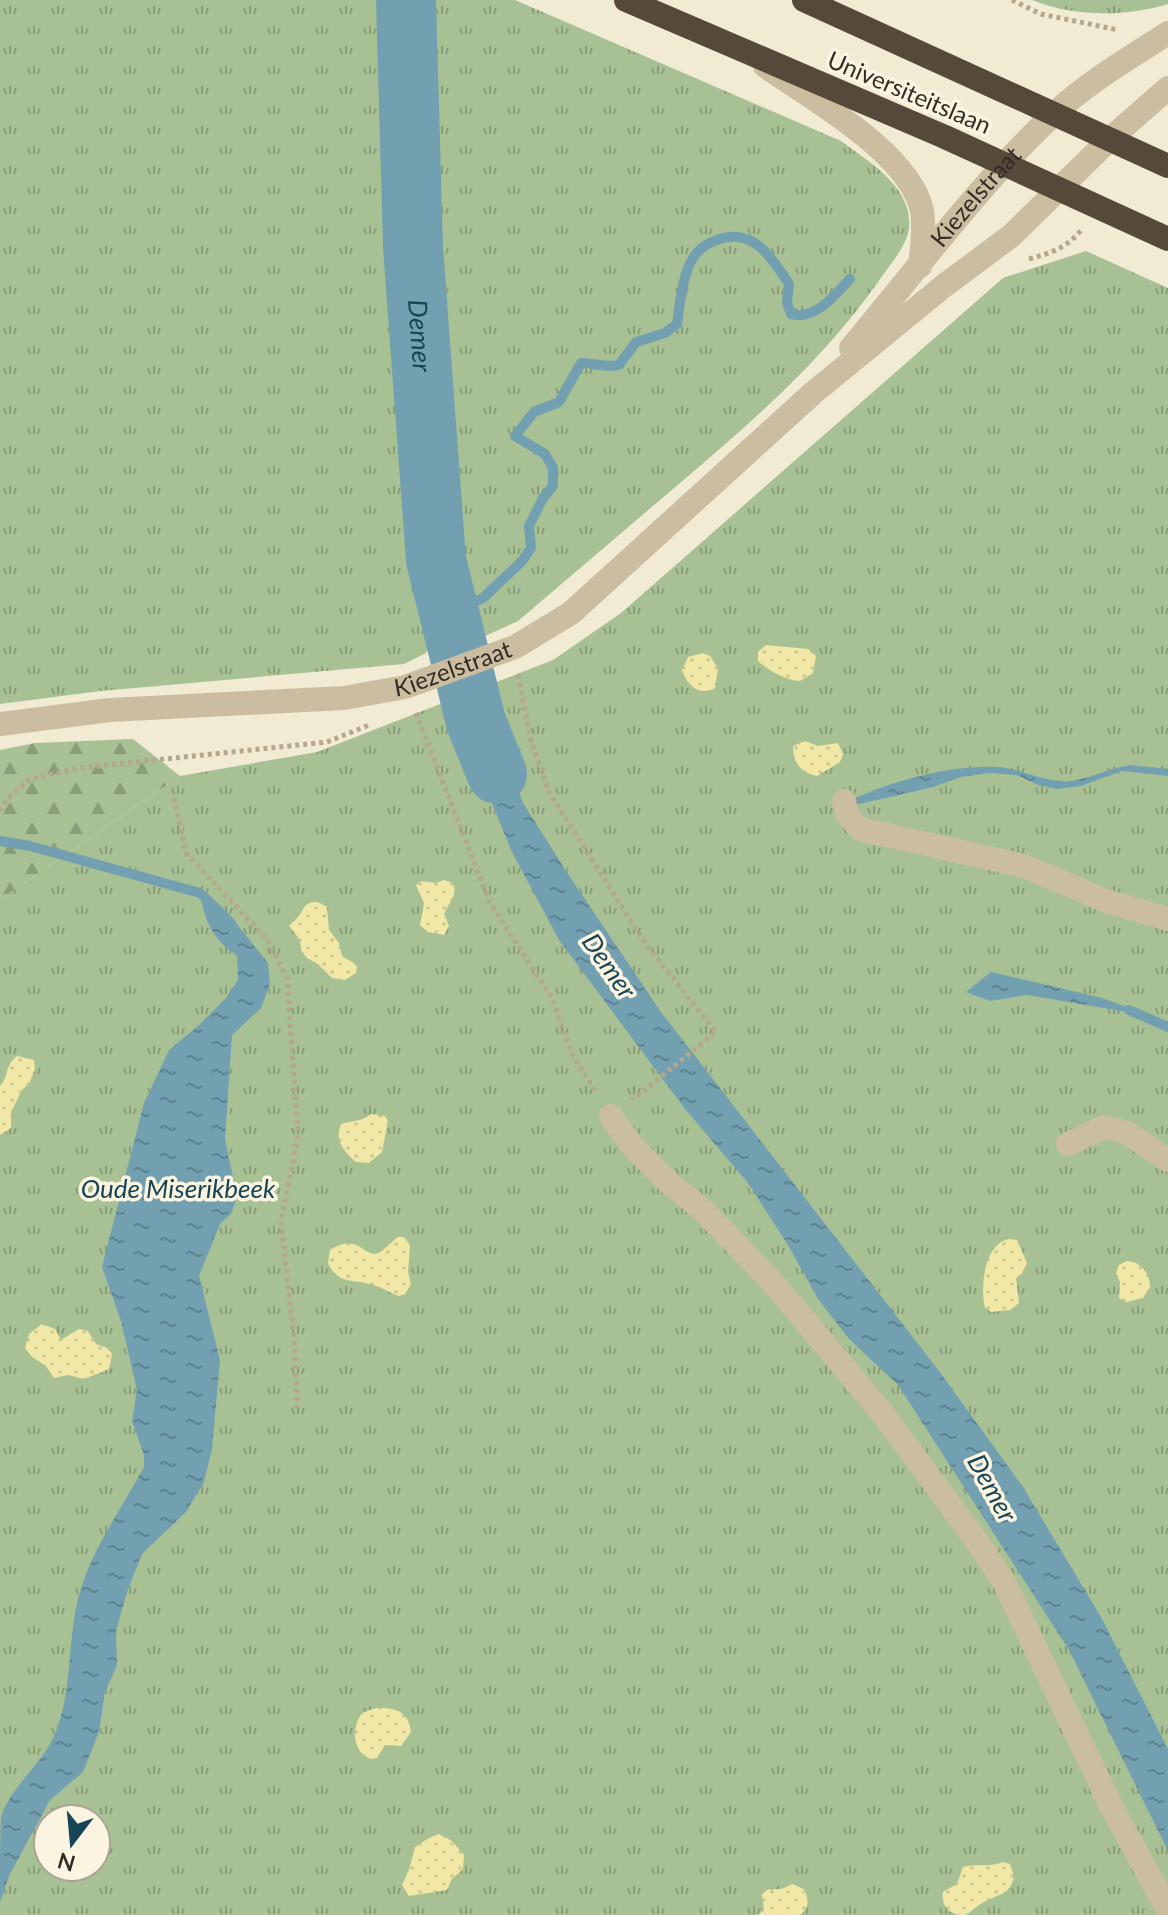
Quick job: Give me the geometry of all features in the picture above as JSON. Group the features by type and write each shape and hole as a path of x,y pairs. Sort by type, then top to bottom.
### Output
{"highway":[{"name":"Universiteitslaan","path":"626,0 945,137 1168,239"},
{"name":"Universiteitslaan","path":"804,0 1168,166"}],"street":[{"name":"Kiezelstraat","path":"813,393 1004,165 1055,113 1093,82 1159,39"},
{"path":"750,55 882,148 902,170 921,207 924,227 920,266"},
{"name":"Kiezelstraat","path":"0,724 110,710 344,698 405,687 508,649 571,613 813,393 945,285 1011,236 1110,139 1168,88"},
{"path":"844,801 847,814 860,829 1024,866 1109,902 1168,919"},
{"path":"611,1116 630,1143 667,1181 704,1211 776,1286 883,1414 981,1547 1004,1582 1110,1804 1168,1910"},
{"path":"1068,1144 1105,1127 1127,1133 1168,1160"}],"path":[{"path":"1012,0 1041,14 1159,39"},
{"path":"508,649 549,792 647,946 716,1032 633,1099"},
{"path":"414,707 490,903 552,998 572,1054 611,1116"},
{"path":"0,811 8,798 30,779 79,768 327,742 371,724"},
{"path":"174,798 186,853 266,938 287,978 298,1134 281,1221 295,1349 297,1408"}],"green space":[{"path":"0,0 377,0 412,479 424,595 434,639 426,653 404,664 101,691 0,704"},
{"path":"429,0 515,0 841,141 887,177 904,200 908,213 908,234 895,259 838,334 789,386 518,621 483,637 471,622 460,598 453,567 445,468"},
{"path":"1032,0 1168,0 1168,4 1135,11 1100,13 1065,10"},
{"path":"1086,251 1168,288 1168,1915 0,1915 0,900 180,776 317,752 553,660 621,613 1003,278"},
{"path":"133,739 180,776 0,900 0,750 35,743"}],"sand":[{"path":"766,645 808,649 816,656 813,673 800,681 773,671 758,661 758,652"},
{"path":"703,653 710,656 718,668 715,688 704,691 690,685 682,670 688,657"},
{"path":"805,741 818,746 838,743 843,754 840,762 817,776 806,772 796,762 793,746"},
{"path":"444,880 453,883 454,892 444,914 449,926 444,935 428,932 420,925 424,903 416,885 421,881 436,883"},
{"path":"318,902 327,907 329,930 339,943 342,956 357,965 356,973 345,980 332,978 307,958 301,950 300,940 289,926 307,904"},
{"path":"17,1056 34,1060 35,1069 11,1112 11,1128 0,1135 0,1086"},
{"path":"371,1114 385,1116 388,1121 382,1152 369,1163 356,1162 344,1150 339,1130 341,1124"},
{"path":"398,1237 404,1237 410,1245 408,1272 411,1284 405,1294 399,1296 374,1285 342,1278 328,1263 330,1250 340,1245 354,1244 373,1254"},
{"path":"1009,1239 1017,1240 1027,1263 1016,1278 1019,1303 1010,1310 991,1312 985,1308 986,1268 994,1249"},
{"path":"1127,1261 1144,1269 1150,1287 1143,1298 1127,1302 1119,1298 1120,1282 1116,1273 1119,1265"},
{"path":"42,1324 55,1329 61,1340 79,1329 88,1331 96,1344 107,1348 112,1354 109,1369 84,1379 68,1375 54,1378 46,1366 25,1348 29,1334"},
{"path":"377,1708 400,1712 408,1720 411,1732 401,1746 385,1745 377,1758 371,1759 358,1748 355,1730 362,1714"},
{"path":"439,1834 452,1841 464,1855 463,1869 452,1879 447,1890 409,1896 402,1885 415,1847"},
{"path":"1003,1862 1010,1864 1013,1873 1008,1890 964,1915 947,1908 943,1892 957,1884 963,1867"},
{"path":"793,1884 805,1890 807,1897 807,1906 800,1915 758,1915 764,1910 762,1895 765,1892"}],"water":[{"path":"482,692 523,803 568,874 661,1012 939,1371 1023,1487 1101,1617 1168,1749 1168,1851 1069,1650 898,1385 849,1339 818,1299 748,1183 685,1109 559,940 511,850 481,776 461,700"},
{"path":"1130,765 1168,769 1168,776 1122,771 1081,786 1057,789 1038,785 1017,775 988,773 961,777 933,787 855,805 853,799 905,780 961,768 998,767 1051,780 1070,781"},
{"name":"Oude Miserikbeek","path":"200,893 211,910 223,913 236,923 268,963 270,984 261,1008 232,1035 225,1139 235,1187 235,1203 231,1214 220,1224 199,1276 220,1360 212,1449 204,1482 186,1512 142,1554 116,1631 117,1665 105,1692 99,1732 83,1772 48,1803 32,1803 32,1833 10,1874 0,1902 1,1817 12,1795 54,1736 65,1701 80,1592 100,1543 144,1467 144,1455 132,1421 137,1390 121,1321 102,1267 144,1103 169,1050 226,998 238,980 237,956 211,929"},
{"path":"991,972 1102,998 1168,1022 1168,1027 1139,1014 1027,995 990,1001 966,992"}],"waterway":[{"name":"Demer","path":"406,0 413,247 436,560 476,722 497,774"},
{"path":"449,614 483,598 522,561 531,548 529,526 543,498 553,486 553,468 545,454 515,436 534,412 559,402 581,363 619,365 636,342 665,333 677,324 686,273 703,247 723,238 735,237 745,238 762,249 789,284 787,303 791,314 808,314 816,310 850,279"},
{"name":"Oude Miserikbeek","path":"0,841 30,846 200,893 231,923"},
{"path":"1129,1010 1168,1027"}]}
